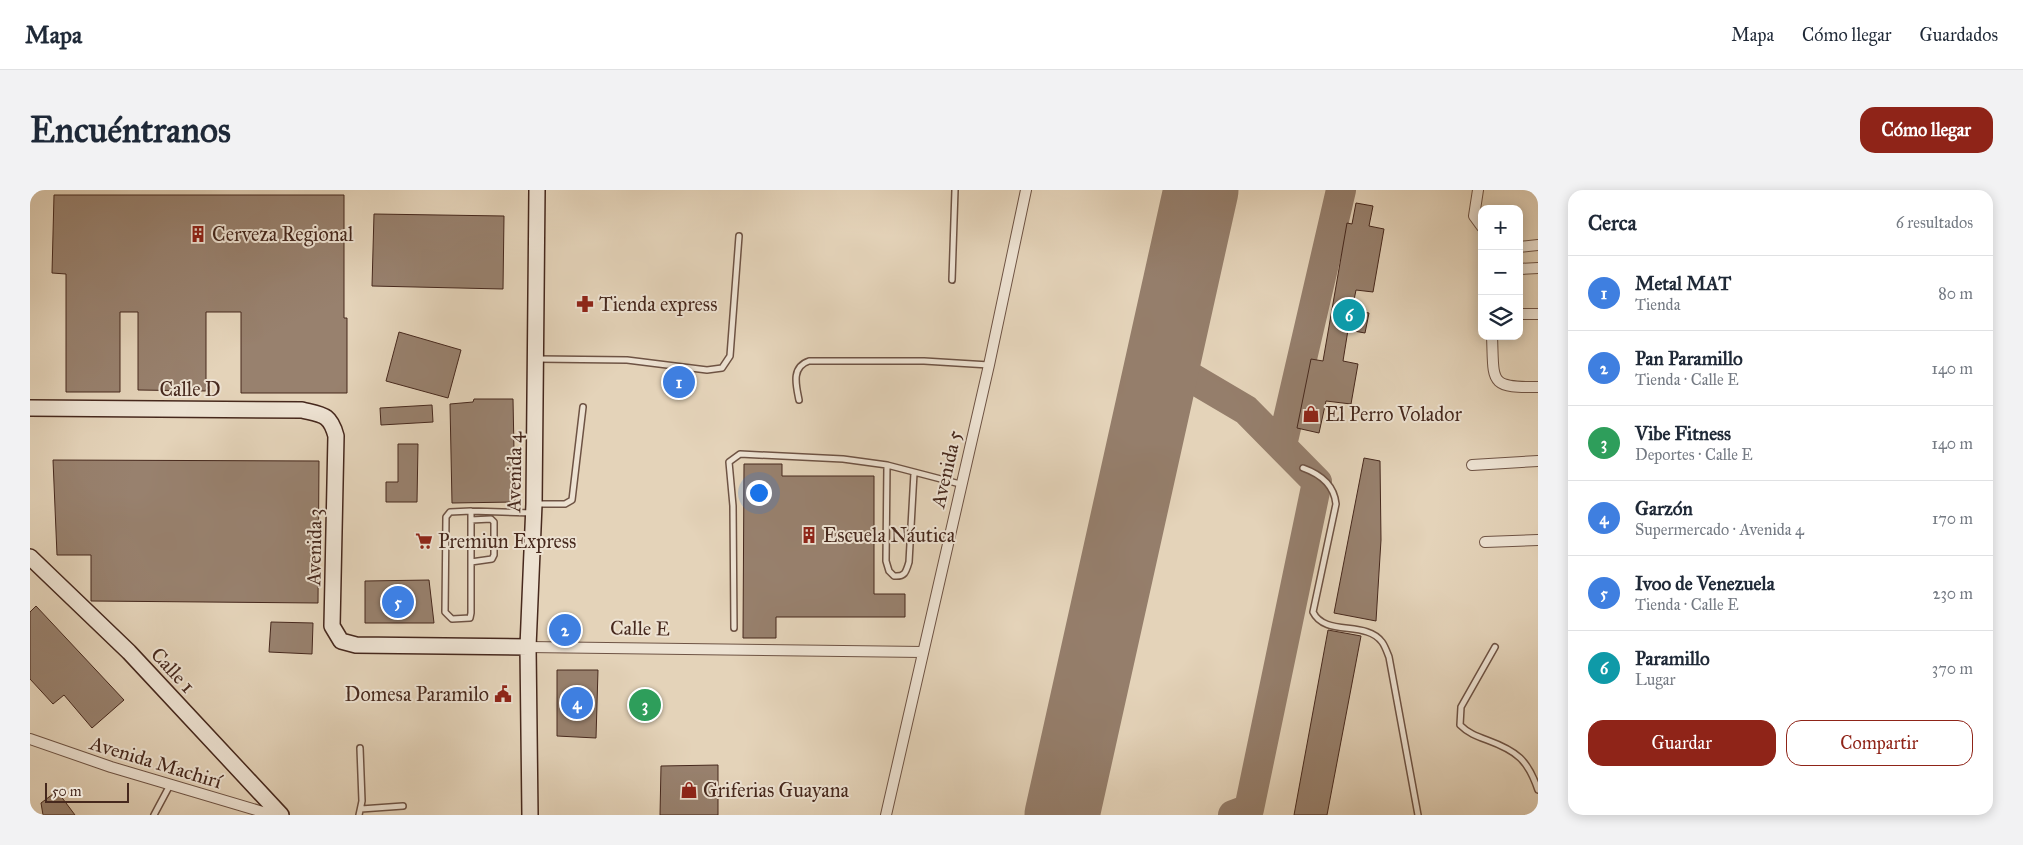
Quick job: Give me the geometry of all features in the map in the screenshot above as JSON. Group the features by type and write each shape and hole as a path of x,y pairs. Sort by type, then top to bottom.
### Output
{"main road":[{"name":"Avenida 4","path":"530,815 528,647 534,508 537,190"},
{"name":"Calle D","path":"30,408 302,410 325,416 333,423 336,436"},
{"name":"Avenida 3","path":"336,436 332,626 340,641 356,645"},
{"name":"Calle 1","path":"30,557 129,652 281,815"},
{"name":"Calle E","path":"356,645 528,647"}],"street":[{"name":"Avenida 5","path":"886,815 960,484 989,365 1026,190"},
{"path":"1478,190 1474,216 1478,222"},
{"path":"1523,247 1538,245"},
{"path":"1523,269 1538,268"},
{"path":"1523,314 1538,314"},
{"path":"1492,340 1496,379 1509,388 1538,387"},
{"path":"1472,465 1538,461"},
{"path":"1485,542 1538,540"},
{"name":"Calle E","path":"528,647 923,652"},
{"name":"Avenida Machirí","path":"30,739 111,767 273,815"}],"lane":[{"path":"952,280 955,190"},
{"path":"535,360 627,360 707,370 722,368 730,356 739,236"},
{"path":"799,400 796,373 803,363 809,361 924,361 989,365"},
{"path":"471,511 470,618 452,619 445,612 446,517 450,512 471,511 534,508 565,504 572,500 583,407"},
{"path":"734,628 733,506 729,462 740,454 843,459 887,465 960,484"},
{"path":"887,465 886,561 889,571 894,576 905,574 909,562 914,473"},
{"path":"1303,468 1316,472 1330,486 1335,494 1336,504 1313,612 1317,620 1324,624 1369,633 1382,641 1389,657 1418,815"},
{"path":"471,520 491,519 496,527 492,559 471,562"},
{"path":"1495,647 1460,706 1458,716 1460,725 1466,732 1508,748 1522,758 1532,773 1538,790"},
{"path":"359,815 362,809 360,748"},
{"path":"154,815 170,784"},
{"path":"362,809 403,806"}],"building":[{"name":"Cerveza Regional","path":"54,195 344,195 344,318 347,318 347,393 241,393 241,312 206,312 206,391 138,390 138,312 120,312 120,392 66,392 66,274 52,273"},
{"path":"1356,203 1373,206 1369,226 1384,229 1373,292 1356,290 1352,310 1369,313 1365,333 1348,330 1343,361 1358,364 1351,404 1326,401 1319,433 1297,428 1311,359 1323,361 1347,223 1352,224"},
{"path":"374,214 504,216 503,289 372,286"},
{"path":"399,332 461,350 448,398 386,381"},
{"path":"474,399 513,399 515,502 452,503 450,404 473,402"},
{"path":"432,405 433,422 381,425 380,408"},
{"path":"398,444 418,444 417,502 386,502 386,482 398,482"},
{"path":"1364,458 1380,461 1381,540 1376,621 1334,613"},
{"path":"53,460 319,461 318,603 91,601 91,555 57,555"},
{"name":"Escuela Náutica","path":"744,464 782,464 782,476 874,476 874,594 905,594 905,617 776,617 776,638 743,638"},
{"path":"429,580 434,623 365,623 365,581"},
{"path":"36,606 124,700 92,728 64,695 53,704 30,679 30,612"},
{"path":"271,622 313,623 312,654 269,652"},
{"path":"1328,630 1361,636 1327,815 1294,815"},
{"path":"557,670 598,670 596,738 557,736"},
{"name":"Griferias Guayana","path":"718,765 718,815 660,815 661,766"},
{"path":"57,791 75,815 43,815 41,803"}],"taxiway":[{"path":"1282,445 1341,190"},
{"path":"1163,361 1246,410 1317,482 1249,809 1233,815"}],"runway":[{"path":"1062,815 1201,190"}],"place":[{"name":"Cerveza Regional","path":"198,234"},
{"name":"Tienda express","path":"585,304"},
{"name":"Paramillo","path":"1349,315"},
{"name":"Metal MAT","path":"679,382"},
{"name":"El Perro Volador","path":"1311,414"},
{"name":"Escuela Náutica","path":"809,535"},
{"name":"Premiun Express","path":"424,541"},
{"name":"Ivoo de Venezuela","path":"398,602"},
{"name":"Pan Paramillo","path":"565,630"},
{"name":"Domesa Paramilo","path":"503,694"},
{"name":"Garzón","path":"577,703"},
{"name":"Vibe Fitness","path":"645,705"},
{"name":"Griferias Guayana","path":"689,790"}]}
